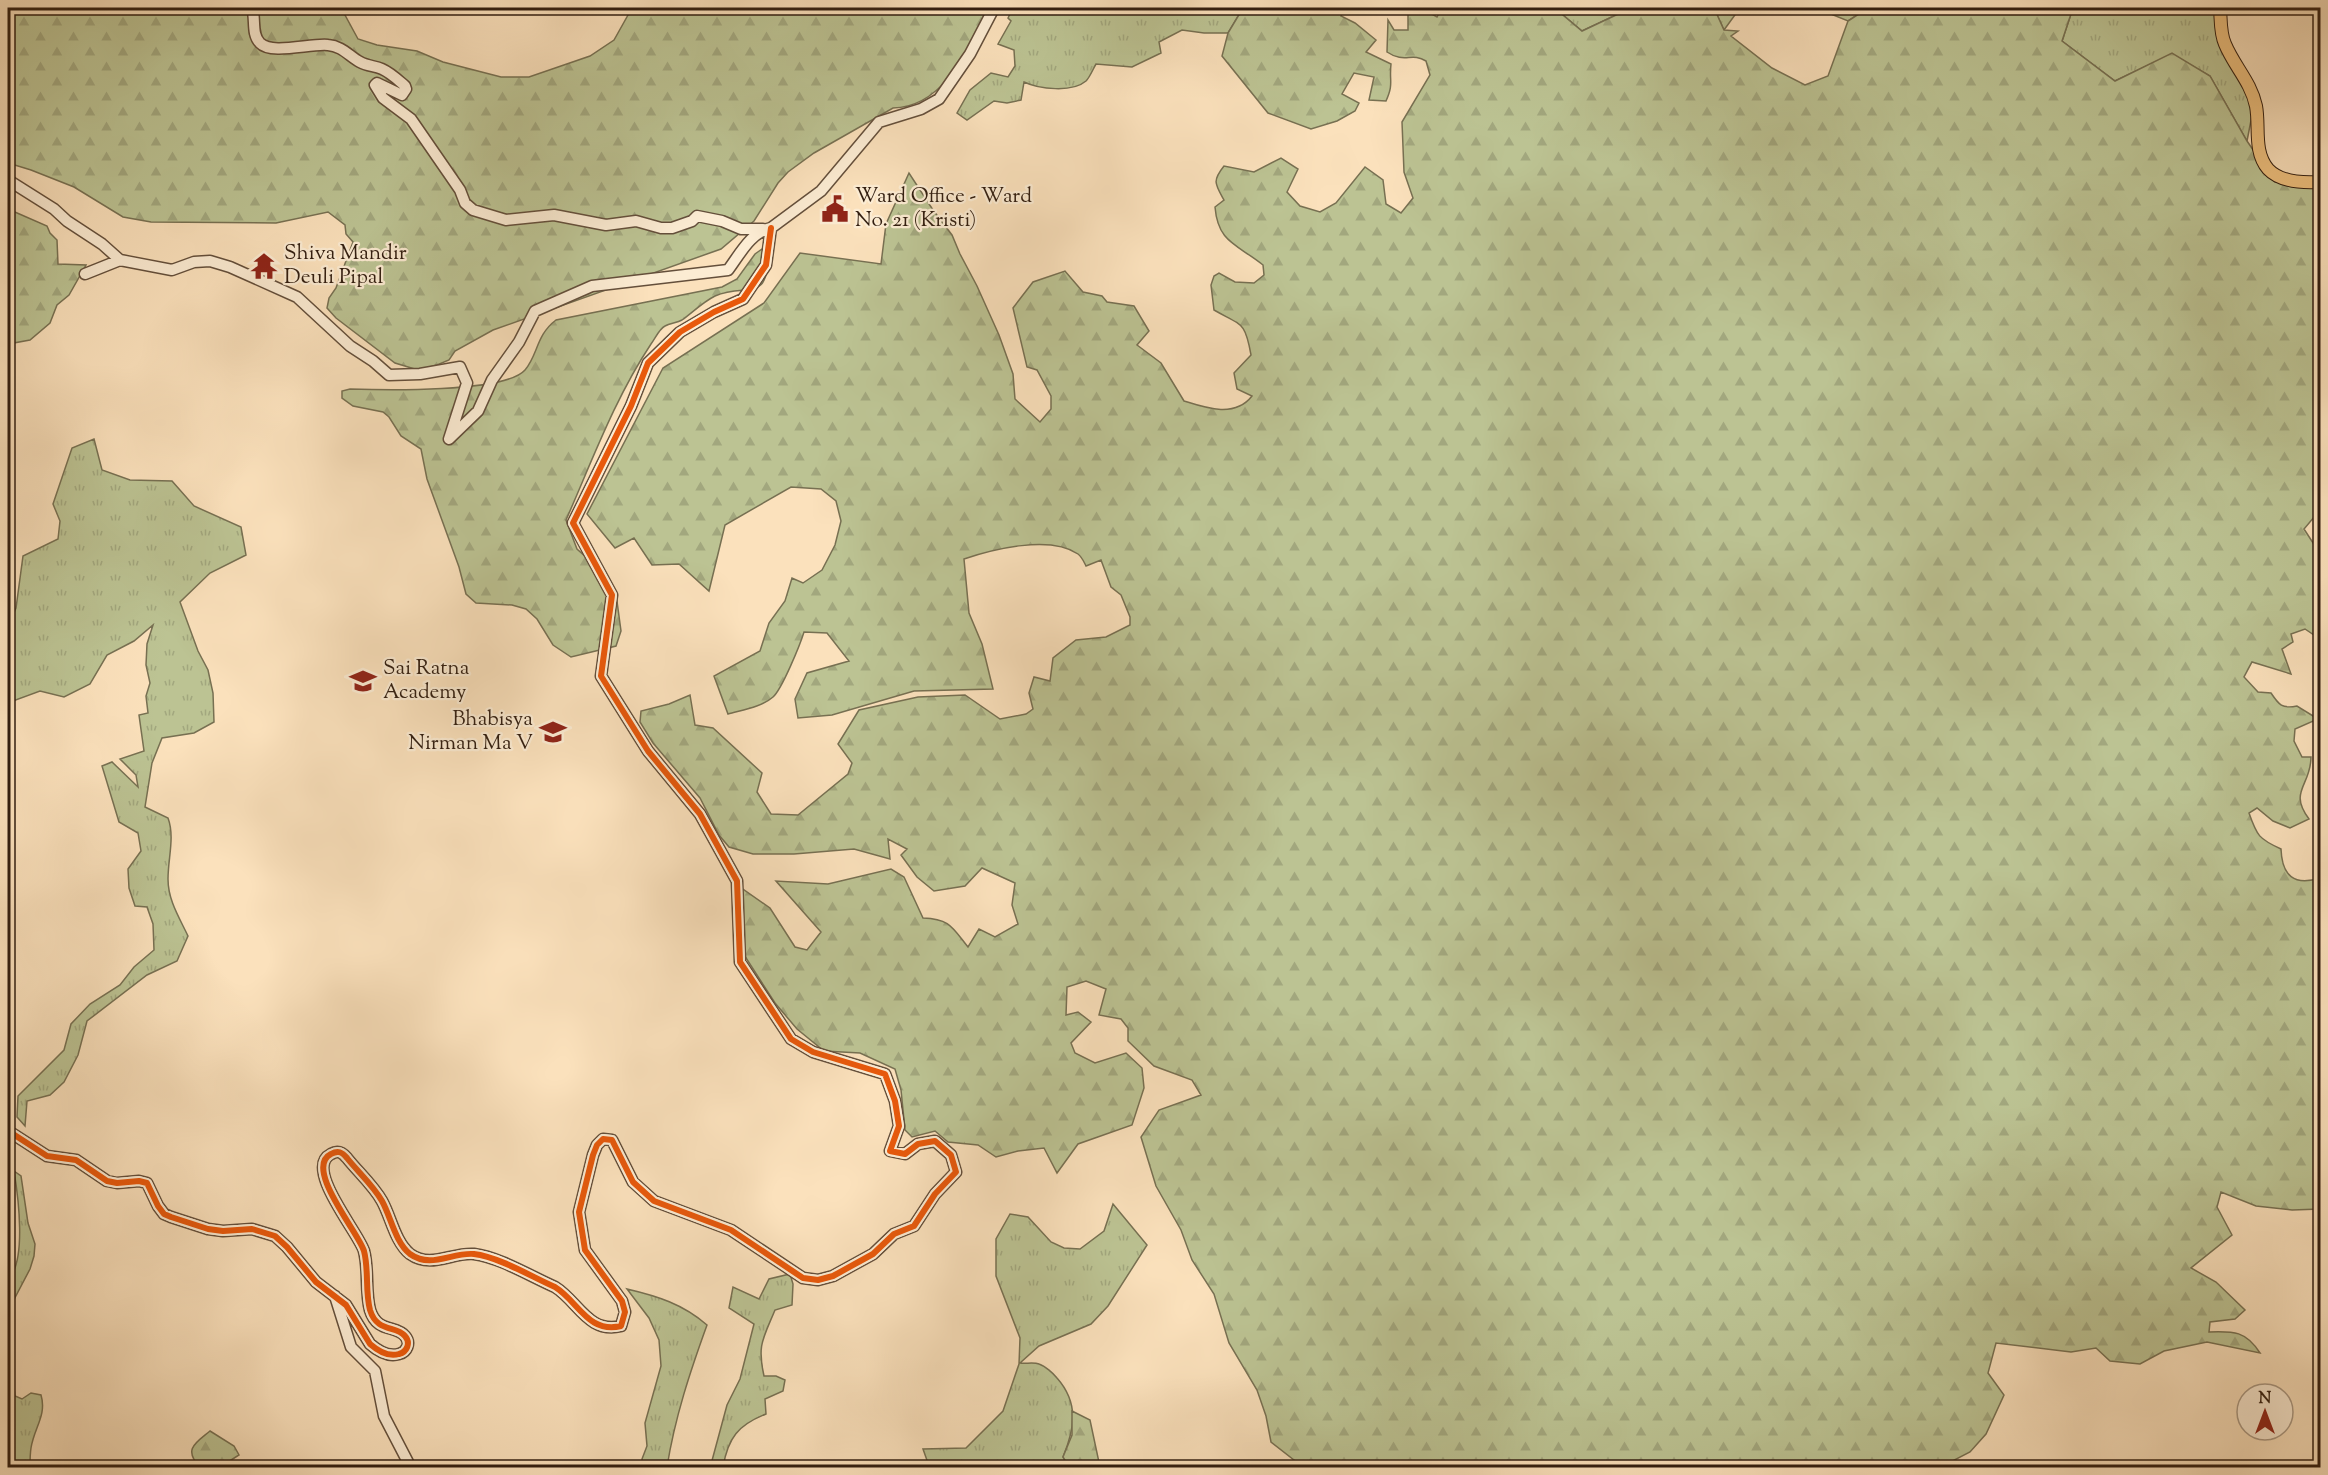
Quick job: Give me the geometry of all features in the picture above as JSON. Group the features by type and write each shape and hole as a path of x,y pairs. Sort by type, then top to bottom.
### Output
{"main road":[{"path":"2220,8 2224,42 2254,98 2258,143 2265,164 2272,172 2283,178 2320,182"}],"street":[{"path":"252,8 255,16 255,35 261,45 273,49 301,45 329,45 344,50 360,62 383,69 405,86 405,92 402,94 377,83 375,85 383,98 411,119 460,190 465,202 473,210 506,220 554,215 606,225 636,221 661,228 672,228 692,221 697,216 722,221 741,229 767,228"},
{"path":"8,180 54,209 120,260 172,270 194,262 210,261 230,267 297,297 350,346 389,375 420,374 460,367 467,383 449,440 478,411 492,380 519,342 534,312 592,286 728,270 754,236 821,191 879,122 921,109 939,99 970,54 994,8"},
{"path":"8,1133 47,1156 76,1160 107,1181 147,1183 158,1206 164,1214 171,1217 208,1229 259,1230 275,1236 287,1247 310,1277 346,1305 366,1339 375,1349 391,1355 398,1355 406,1350 408,1342 404,1335 379,1324 371,1312 363,1246 333,1199 326,1178 324,1161 328,1155 336,1152 343,1153 378,1196 404,1247 412,1255 430,1260 465,1254 478,1255 555,1287 581,1314 593,1322 613,1328 621,1326 625,1311 622,1301 585,1250 579,1212 593,1155 597,1145 603,1139 612,1140 633,1182 654,1201 731,1230 803,1278 818,1280 833,1276 873,1254 894,1234 914,1226 935,1194 956,1172 951,1155 935,1141 918,1144 905,1154 890,1151 899,1126 895,1101 885,1074 813,1052 791,1039 740,962 737,881 700,814 648,751 602,676 612,596 573,522 631,406 648,363 680,332 714,312 743,299 766,265 767,228"},
{"path":"85,274 120,260"},
{"path":"335,1295 351,1347 375,1371 384,1416 411,1467"}],"green space":[{"path":"8,8 349,8 345,15 358,39 377,45 417,51 443,62 501,77 529,77 590,56 614,40 630,8 989,8 964,57 941,86 927,97 911,105 893,108 814,153 788,172 778,183 754,221 721,249 493,330 455,351 449,360 418,370 395,363 336,318 327,308 329,298 336,288 353,242 346,234 345,225 328,212 276,223 151,222 123,217 74,187 8,163"},
{"path":"1022,8 1243,8 1228,33 1182,30 1159,42 1161,53 1132,67 1096,64 1086,81 1073,87 1047,88 1024,82 1021,100 1007,103 994,101 967,120 957,113 970,90 991,73 1008,77 1015,66 1014,50 998,44 1011,21 1008,18 1012,10"},
{"path":"1243,8 1346,8 1341,16 1355,23 1376,40 1366,52 1391,64 1391,86 1386,101 1369,100 1374,77 1354,73 1342,94 1359,103 1355,111 1337,121 1311,129 1268,113 1222,56 1228,33"},
{"path":"1414,8 1421,8 1437,17 1442,8 1567,8 1563,15 1582,31 1631,8 1714,8 1724,30 1738,31 1731,36 1772,68 1805,85 1828,76 1848,21 1868,8 2073,8 2062,41 2115,81 2172,53 2210,76 2247,141 2275,182 2313,181 2320,186 2320,510 2304,529 2320,550 2320,608 2316,612 2320,612 2320,639 2305,629 2291,634 2293,642 2282,649 2291,674 2252,662 2244,677 2258,692 2271,693 2281,705 2297,706 2318,719 2295,729 2294,741 2302,757 2311,757 2308,775 2300,795 2300,802 2309,819 2290,828 2273,821 2257,808 2249,813 2260,836 2281,849 2284,866 2291,877 2303,881 2320,878 2320,1209 2292,1210 2256,1206 2221,1192 2217,1207 2232,1235 2191,1268 2216,1282 2245,1310 2235,1319 2210,1322 2209,1332 2232,1332 2244,1336 2260,1353 2207,1342 2164,1351 2140,1364 2110,1361 2096,1348 2071,1352 1996,1343 1988,1373 2004,1395 1986,1434 1970,1452 1941,1467 1303,1467 1271,1442 1266,1416 1257,1390 1229,1343 1214,1294 1192,1260 1181,1230 1156,1186 1141,1137 1159,1110 1201,1095 1192,1080 1154,1066 1128,1041 1128,1028 1121,1019 1099,1015 1106,989 1086,981 1067,987 1066,1015 1078,1012 1091,1022 1071,1043 1075,1053 1095,1063 1126,1053 1142,1068 1144,1088 1132,1125 1078,1144 1057,1173 1044,1148 1018,1151 996,1157 978,1145 948,1142 935,1131 912,1137 905,1130 901,1090 895,1069 860,1053 824,1051 797,1029 775,1003 739,947 737,885 770,908 795,947 807,950 821,932 776,881 828,884 891,869 904,877 923,918 939,920 950,925 968,947 979,929 995,937 1018,924 1012,905 1015,883 982,868 965,886 934,891 917,877 901,855 907,849 888,839 890,859 854,849 794,854 753,854 729,847 719,835 700,798 653,743 640,722 641,711 669,704 690,695 695,725 713,728 762,773 757,792 771,814 798,815 848,774 852,763 838,744 859,710 918,697 965,695 1000,719 1026,714 1033,709 1029,693 1034,677 1050,681 1053,658 1076,640 1106,637 1130,625 1130,617 1121,595 1111,587 1101,560 1086,566 1078,554 1053,545 1022,546 991,551 964,559 969,613 982,644 993,689 914,691 832,715 798,718 795,699 807,673 849,661 827,633 804,632 786,676 773,697 758,706 728,714 714,676 760,651 769,623 785,601 792,578 803,583 822,570 835,545 841,521 836,501 821,489 791,487 725,525 709,591 679,564 652,565 634,538 615,548 587,514 663,368 764,303 800,253 881,264 886,224 909,173 952,235 977,286 999,335 1013,374 1015,399 1040,422 1051,409 1051,396 1037,370 1027,367 1013,308 1033,282 1065,271 1083,292 1102,296 1107,302 1134,306 1149,331 1137,345 1161,363 1184,401 1211,408 1237,407 1252,396 1237,389 1234,373 1251,355 1249,344 1241,326 1214,310 1211,285 1214,276 1219,273 1235,282 1254,283 1264,275 1263,265 1230,242 1220,228 1215,207 1224,200 1216,179 1224,166 1254,172 1281,158 1298,169 1287,192 1300,206 1320,212 1336,203 1365,167 1383,180 1386,204 1401,213 1413,198 1404,172 1402,122 1430,75 1426,61 1416,57 1403,58 1387,52 1388,20 1394,30 1408,30 1408,13"},
{"path":"1567,8 1631,8 1582,31 1563,15"},
{"path":"1714,8 1740,8 1724,30"},
{"path":"1816,8 1868,8 1848,21"},
{"path":"2073,8 2216,8 2254,105 2247,141 2210,76 2172,54 2115,81 2062,41"},
{"path":"8,209 47,226 57,240 58,264 86,265 69,295 57,305 50,323 30,340 8,344"},
{"path":"762,249 769,252 764,280 759,286 715,296 682,320 665,326 659,332 615,408 566,520 577,549 605,574 616,594 621,631 616,646 571,657 553,645 537,619 526,609 512,605 476,603 466,594 459,567 427,479 421,449 401,436 383,412 353,406 342,398 342,391 469,386 494,383 513,377 525,370 541,338 556,320 722,287 737,279 755,254"},
{"path":"94,439 102,470 130,480 172,481 194,506 241,527 246,555 210,573 180,602 198,651 208,670 213,693 214,722 194,733 162,738 152,763 145,807 168,818 171,840 168,887 188,936 177,961 147,975 87,1021 78,1055 64,1082 50,1095 27,1101 25,1126 17,1117 18,1096 64,1050 71,1024 90,1004 120,985 134,967 154,950 153,924 147,907 135,906 129,888 128,869 141,851 138,833 119,822 102,766 112,762 138,787 136,775 120,759 144,751 139,715 148,713 146,696 150,683 146,665 147,644 153,625 134,641 107,655 90,684 64,697 40,691 10,702 8,708 8,626 16,608 23,556 58,539 60,521 53,504 72,448"},
{"path":"14,1171 21,1176 28,1223 35,1244 30,1269 8,1311 8,1279 18,1258 20,1228"},
{"path":"1113,1204 1147,1245 1108,1306 1091,1324 1039,1346 1020,1363 1037,1363 1046,1368 1057,1378 1069,1397 1072,1406 1072,1426 1063,1457 1069,1467 929,1466 923,1449 966,1448 1003,1411 1019,1364 1020,1338 996,1276 996,1239 1010,1214 1028,1217 1051,1242 1064,1248 1080,1249 1104,1231"},
{"path":"790,1274 793,1284 792,1305 775,1310 764,1335 761,1349 764,1376 776,1376 785,1380 783,1391 765,1399 766,1414 741,1428 731,1440 723,1467 710,1468 727,1405 740,1379 754,1324 729,1308 733,1287 759,1299 769,1279"},
{"path":"627,1289 669,1302 689,1312 707,1325 674,1430 667,1467 643,1467 642,1459 647,1446 645,1423 661,1366 659,1340 649,1318"},
{"path":"8,1368 13,1379 15,1396 22,1399 31,1393 41,1395 42,1409 31,1448 30,1467 8,1467"},
{"path":"1072,1411 1090,1420 1100,1467 1069,1467 1063,1457 1072,1435"},
{"path":"210,1431 234,1446 239,1455 228,1462 233,1467 200,1467 195,1461 192,1455 193,1446"}],"cycle path":[{"path":"8,1133 47,1156 76,1160 107,1181 147,1183 158,1206 164,1214 171,1217 208,1229 223,1231 252,1229 275,1236 316,1282 346,1305 370,1344 391,1355 404,1351 408,1341 401,1333 377,1322 370,1310 364,1251 335,1201 324,1173 324,1161 336,1152 345,1156 382,1201 401,1243 410,1254 426,1260 466,1254 494,1259 555,1287 592,1321 610,1327 621,1326 625,1312 622,1301 585,1250 579,1212 593,1155 597,1145 603,1139 612,1140 633,1182 654,1201 731,1230 803,1278 818,1280 833,1276 873,1254 894,1234 914,1226 935,1194 956,1172 951,1155 935,1141 918,1144 905,1154 890,1151 899,1126 895,1101 885,1074 813,1052 791,1039 740,962 737,881 700,814 648,751 601,676 612,595 573,523 631,406 648,363 680,332 714,312 743,299 766,265 771,228"}],"place":[{"name":"Ward Office - Ward No. 21 (Kristi)","path":"835,209"},
{"name":"Shiva Mandir Deuli Pipal","path":"264,266"},
{"name":"Sai Ratna Academy","path":"363,681"},
{"name":"Bhabisya Nirman Ma V","path":"553,732"}]}
